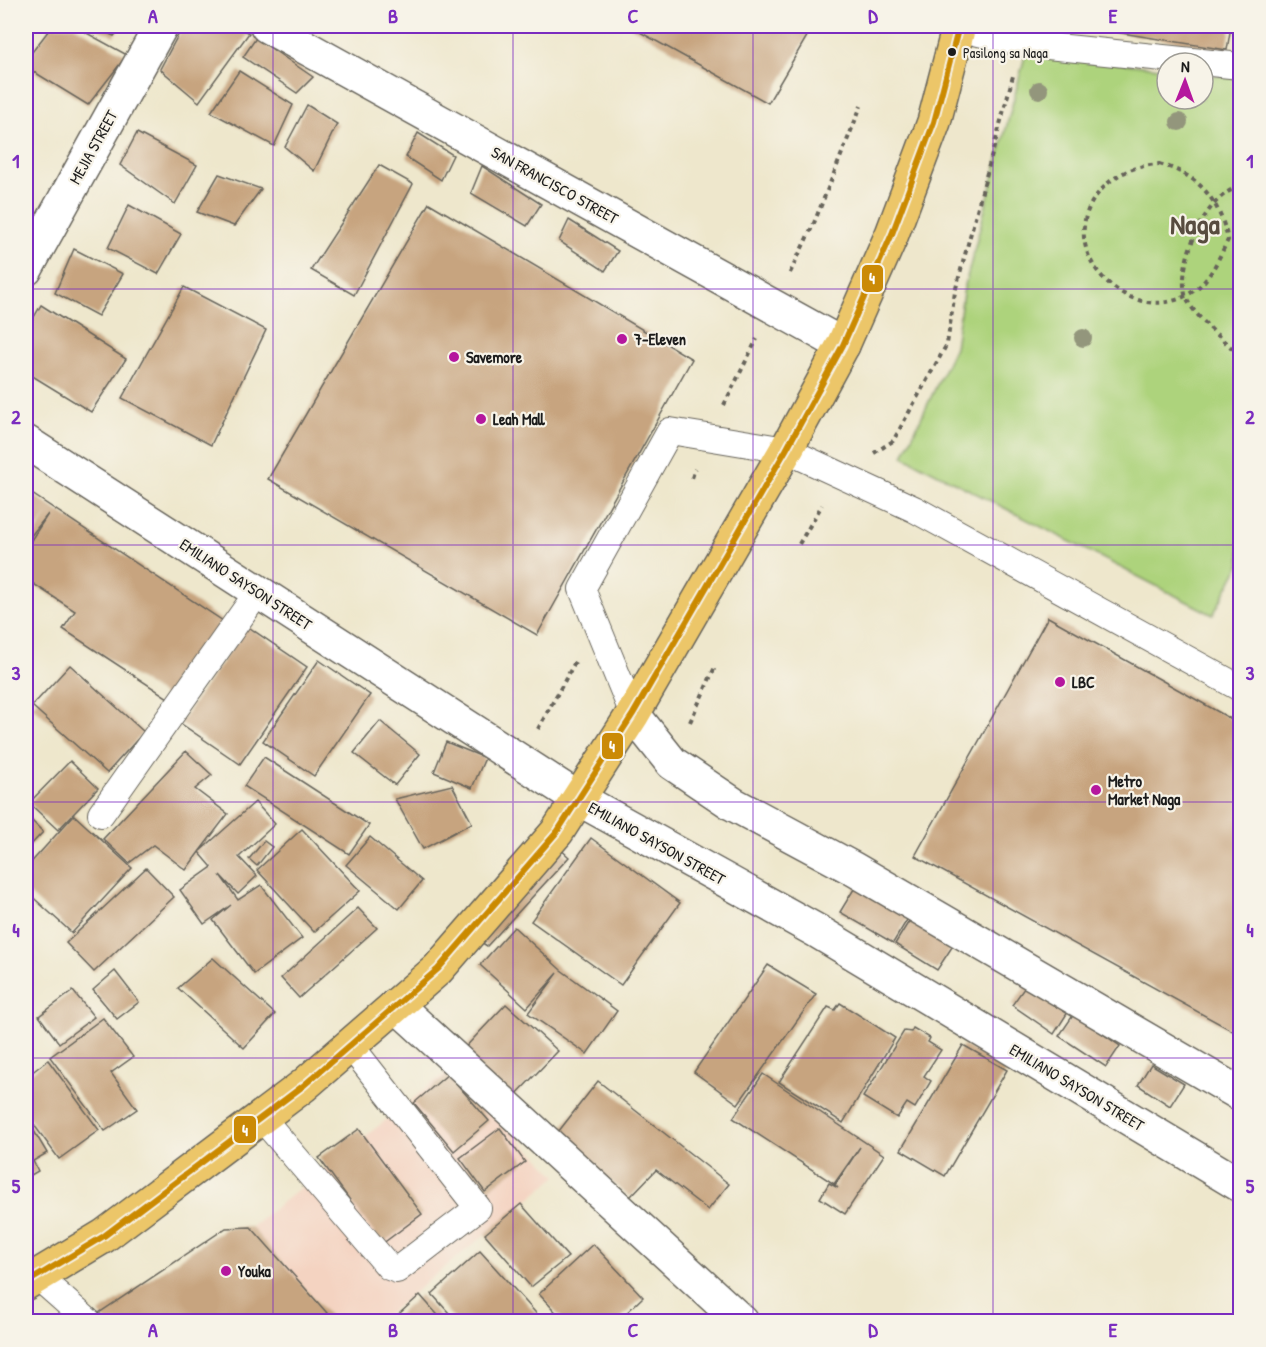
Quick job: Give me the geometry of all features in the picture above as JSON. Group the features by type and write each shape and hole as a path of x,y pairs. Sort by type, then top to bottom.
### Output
{"highway":[{"path":"32,1280 104,1236 261,1117 350,1045 438,969 557,832 633,714 786,450 843,345 892,234 934,122 959,27"}],"street":[{"name":"MEJIA STREET","path":"26,269 161,26"},
{"name":"SAN FRANCISCO STREET","path":"267,26 843,345"},
{"name":"EMILIANO SAYSON STREET","path":"26,442 579,799 817,931 1240,1185"},
{"path":"633,714 672,763 733,804 852,868 1240,1094"},
{"path":"396,1005 741,1322"}],"lane":[{"path":"959,27 1019,43 1240,66"},
{"path":"633,714 582,589 670,431 786,450 914,509 1240,688"},
{"path":"101,814 258,592"},
{"path":"261,1117 389,1267 397,1270 478,1208 350,1045"},
{"path":"32,1280 89,1322"}],"path":[{"path":"799,544 840,475 893,441 947,344 955,292 1015,69 1019,43"},
{"path":"1159,164 1179,169 1196,180 1215,204 1224,221 1228,240 1210,274 1185,296 1163,304 1139,302 1107,281 1089,256 1082,228 1088,207 1102,187 1120,173 1139,165 1159,164"},
{"path":"1240,187 1215,204 1195,233 1184,263 1185,296 1217,337 1240,355"},
{"path":"520,761 596,623"}],"shaded area":[{"path":"449,1070 557,1176 379,1321 335,1321 251,1227"}],"green space":[{"name":"Pasilong sa Naga","path":"1026,52 1155,68 1155,111 1215,111 1215,75 1240,78 1240,564 1213,615 903,456 955,347 963,293"}],"building":[{"path":"52,26 74,26 127,55 88,105 26,67 26,60"},
{"path":"91,26 122,26 114,36"},
{"path":"183,26 235,26 249,33 199,102 160,69"},
{"path":"629,26 813,26 768,103"},
{"path":"1078,26 1231,26 1227,50"},
{"path":"256,38 313,77 297,93 243,57"},
{"path":"239,71 293,105 274,146 211,112"},
{"path":"307,105 337,124 314,171 285,147"},
{"path":"137,133 197,165 175,204 120,165"},
{"path":"418,133 453,155 441,180 406,157"},
{"path":"379,165 413,184 354,295 311,270"},
{"path":"482,166 541,204 527,226 471,193"},
{"path":"219,174 261,189 234,226 197,212"},
{"name":"Leah Mall","path":"429,203 692,359 537,635 268,479"},
{"path":"129,205 181,234 158,274 108,248"},
{"path":"569,220 618,251 605,271 559,241"},
{"path":"74,249 123,274 98,316 55,293"},
{"path":"184,287 266,330 211,445 122,398"},
{"path":"41,305 126,359 91,412 26,372 26,331"},
{"path":"26,490 226,623 174,702 63,629 75,611 26,579 26,548 48,514 26,542"},
{"name":"Metro Market Naga","path":"1048,617 1240,724 1240,1035 915,856"},
{"path":"247,626 307,667 240,764 180,723"},
{"path":"319,660 370,695 314,776 263,741"},
{"path":"70,665 144,732 107,773 32,706"},
{"path":"380,721 420,754 395,785 354,753"},
{"path":"446,742 485,758 472,788 434,772"},
{"path":"186,751 212,775 195,789 228,814 186,870 153,845 129,863 103,839"},
{"path":"264,757 369,825 349,854 244,786"},
{"path":"70,761 98,788 58,830 29,803"},
{"path":"452,785 472,823 423,849 395,799"},
{"path":"255,802 275,824 239,857 257,876 238,894 220,875 238,900 261,885 302,938 254,974 213,920 231,905 204,924 180,890 212,867 199,852"},
{"path":"26,815 43,832 26,850"},
{"path":"74,815 132,868 72,933 26,891 26,868"},
{"path":"302,829 360,891 314,932 257,870"},
{"path":"370,837 422,881 399,909 346,865"},
{"path":"591,838 680,903 621,985 531,921"},
{"path":"264,841 272,847 257,866 249,859"},
{"path":"557,846 569,857 487,946 473,937"},
{"path":"146,868 174,897 94,972 66,943"},
{"path":"857,884 910,915 893,943 840,912"},
{"path":"358,908 377,928 299,998 281,978"},
{"path":"911,918 954,944 937,970 895,944"},
{"path":"514,927 561,970 617,1011 587,1054 528,1013 558,973 527,1008 480,965"},
{"path":"213,958 275,1014 244,1048 178,988"},
{"path":"768,965 816,994 738,1104 694,1072"},
{"path":"115,971 139,1002 117,1019 93,990"},
{"path":"1027,984 1068,1012 1054,1034 1012,1005"},
{"path":"73,991 94,1017 59,1043 39,1016"},
{"path":"840,1003 895,1038 843,1123 779,1082 828,1007 835,1010"},
{"path":"506,1004 558,1051 508,1103 458,1055"},
{"path":"1074,1014 1120,1046 1106,1067 1059,1036"},
{"path":"103,1018 133,1057 111,1073 137,1109 105,1131 50,1057"},
{"path":"913,1028 930,1038 928,1042 941,1050 924,1076 931,1081 915,1108 907,1103 897,1118 863,1097 904,1031 911,1032"},
{"path":"963,1045 1007,1070 945,1176 901,1150"},
{"path":"48,1060 99,1130 59,1159 26,1114 26,1077"},
{"path":"1151,1064 1184,1084 1170,1106 1138,1085"},
{"path":"448,1074 489,1121 454,1151 414,1103"},
{"path":"763,1074 884,1155 845,1214 820,1198 829,1183 838,1188 835,1185 860,1147 834,1184 733,1118"},
{"path":"598,1081 729,1184 708,1210 656,1170 630,1197 555,1136"},
{"path":"28,1121 47,1153 33,1161 38,1171 26,1178 26,1123"},
{"path":"500,1128 525,1162 485,1192 460,1158"},
{"path":"359,1129 422,1214 382,1244 319,1158"},
{"path":"521,1204 568,1257 531,1287 485,1234"},
{"name":"Youka","path":"251,1227 335,1322 106,1322 99,1313 226,1228"},
{"path":"593,1244 643,1297 617,1322 565,1322 539,1294"},
{"path":"480,1251 544,1322 457,1322 432,1294"},
{"path":"420,1295 444,1322 390,1322"}],"transit line":[{"name":"4","path":"26,1283 104,1236 303,1086 438,969 557,832 633,714 786,450 843,345 892,234 934,122 959,26"}],"place":[{"name":"Pasilong sa Naga","path":"952,52"},
{"name":"7-Eleven","path":"622,339"},
{"name":"Savemore","path":"454,357"},
{"name":"Leah Mall","path":"481,419"},
{"name":"LBC","path":"1060,682"},
{"name":"Metro Market Naga","path":"1096,790"},
{"name":"Youka","path":"226,1271"}],"district":[{"name":"Naga","path":"1195,224"}]}
